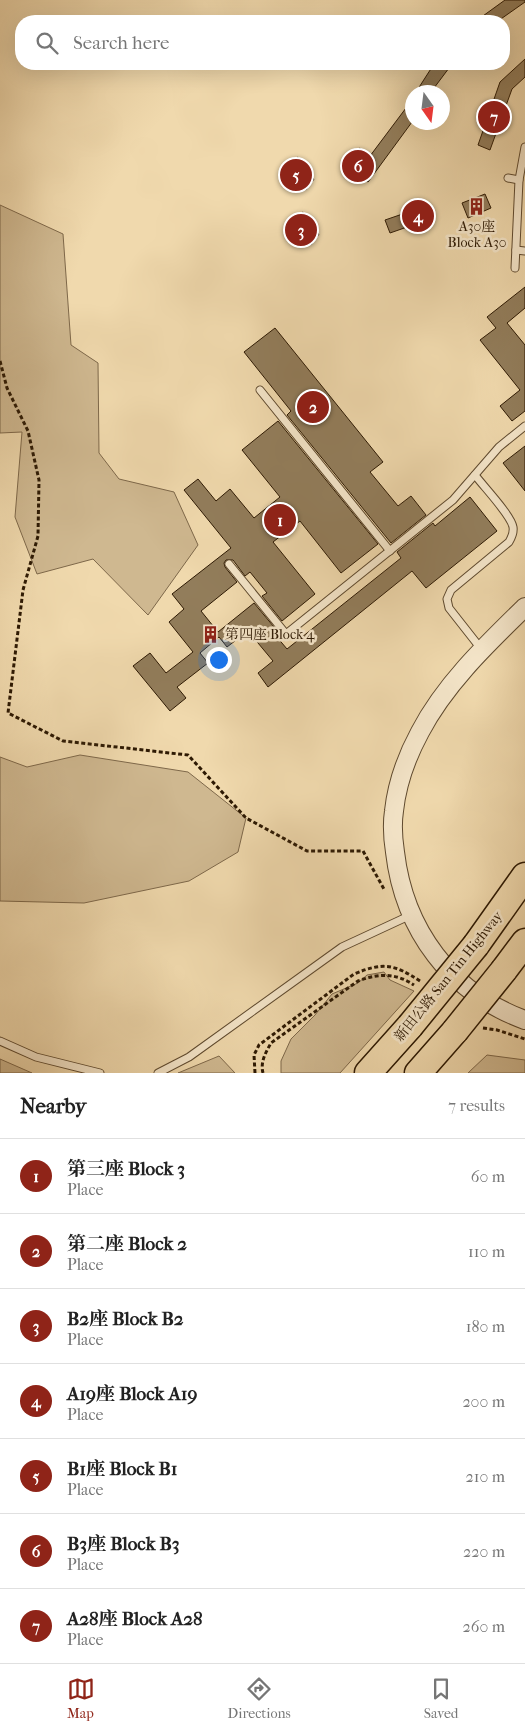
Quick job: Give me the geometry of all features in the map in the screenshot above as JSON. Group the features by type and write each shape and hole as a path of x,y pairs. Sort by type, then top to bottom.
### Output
{"highway":[{"name":"新田公路 San Tin Highway","path":"368,1073 410,1026 476,945 525,876"},
{"path":"418,1073 455,1031 525,942"}],"street":[{"path":"525,607 482,650 444,696 424,725 411,750 399,785 393,813 394,844 406,918 420,933 438,960 461,982 494,1006 525,1020"}],"lane":[{"path":"515,268 519,180 525,147"},
{"path":"508,178 519,180"},
{"path":"516,250 525,251"},
{"path":"260,390 390,551"},
{"path":"230,564 286,634 453,500 499,447 525,426"},
{"path":"475,475 513,526 512,537 509,542 451,590 447,599 449,608 482,650"},
{"path":"158,1073 189,1057 342,947 406,918"},
{"path":"0,1041 36,1057 100,1073"}],"path":[{"path":"0,361 7,388 28,431 39,480 38,536 23,590 8,713 63,741 188,755 246,818 307,851 363,851 406,918"},
{"path":"255,1073 254,1055 259,1045 354,974 371,967 387,966 399,968 425,986"},
{"path":"263,1073 264,1055 271,1043 358,981 370,976 394,975 414,985"},
{"path":"482,1028 497,1030 525,1039"}],"shaded area":[{"path":"0,205 63,234 71,345 98,363 99,453 119,479 174,492 198,545 148,615 93,559 37,574 15,517 22,432 0,433"},
{"path":"80,755 188,772 246,818 238,852 189,881 84,903 0,901 0,757 27,767"},
{"path":"384,972 390,980 414,991 340,1073 281,1073 281,1061 291,1039 315,1015 332,994 358,983 367,975"},
{"path":"487,1055 525,1060 525,1073 468,1073"},
{"path":"219,1056 235,1073 178,1073"},
{"path":"0,1059 32,1073 0,1073"}],"building":[{"path":"505,0 525,0 525,2 507,15 484,15"},
{"path":"525,59 525,77 512,89 490,150 478,145 500,82"},
{"path":"430,70 448,70 436,85 420,85"},
{"path":"405,109 406,130 368,182 356,173 352,178 342,171 359,148 370,156"},
{"path":"297,157 306,164 302,170 314,179 306,190 294,181 289,187 280,180"},
{"name":"A30座 Block A30","path":"485,194 491,208 468,218 462,203"},
{"path":"426,206 430,219 390,233 385,220"},
{"path":"302,212 312,219 307,225 319,234 311,245 299,236 294,242 284,235"},
{"path":"525,287 525,308 507,323 525,345 525,411 512,421 500,406 520,390 480,340 496,328 487,317"},
{"path":"275,328 383,462 370,472 398,506 411,496 426,515 391,543 287,415 291,411 244,352"},
{"path":"278,421 378,544 341,573 300,521 273,542 315,594 282,621 262,596 267,593 250,572 245,576 233,560 226,560 224,563 225,567 237,582 201,611 218,632 254,603 274,627 271,630 287,649 401,558 397,552 433,523 435,526 470,497 497,531 426,588 412,571 268,687 258,673 273,661 248,631 227,647 219,637 200,653 208,663 177,687 186,698 170,711 133,666 150,653 166,673 193,652 169,622 184,609 172,594 231,548 184,490 198,479 216,501 230,489 254,518 280,497 242,450"},
{"path":"525,446 525,491 503,463"}],"place":[{"name":"A28座 Block A28","path":"494,117"},
{"name":"B3座 Block B3","path":"358,166"},
{"name":"B1座 Block B1","path":"296,175"},
{"name":"A30座 Block A30","path":"477,206"},
{"name":"A19座 Block A19","path":"418,216"},
{"name":"B2座 Block B2","path":"301,230"},
{"name":"第二座 Block 2","path":"313,407"},
{"name":"第三座 Block 3","path":"280,520"},
{"name":"第四座 Block 4","path":"211,634"}]}
